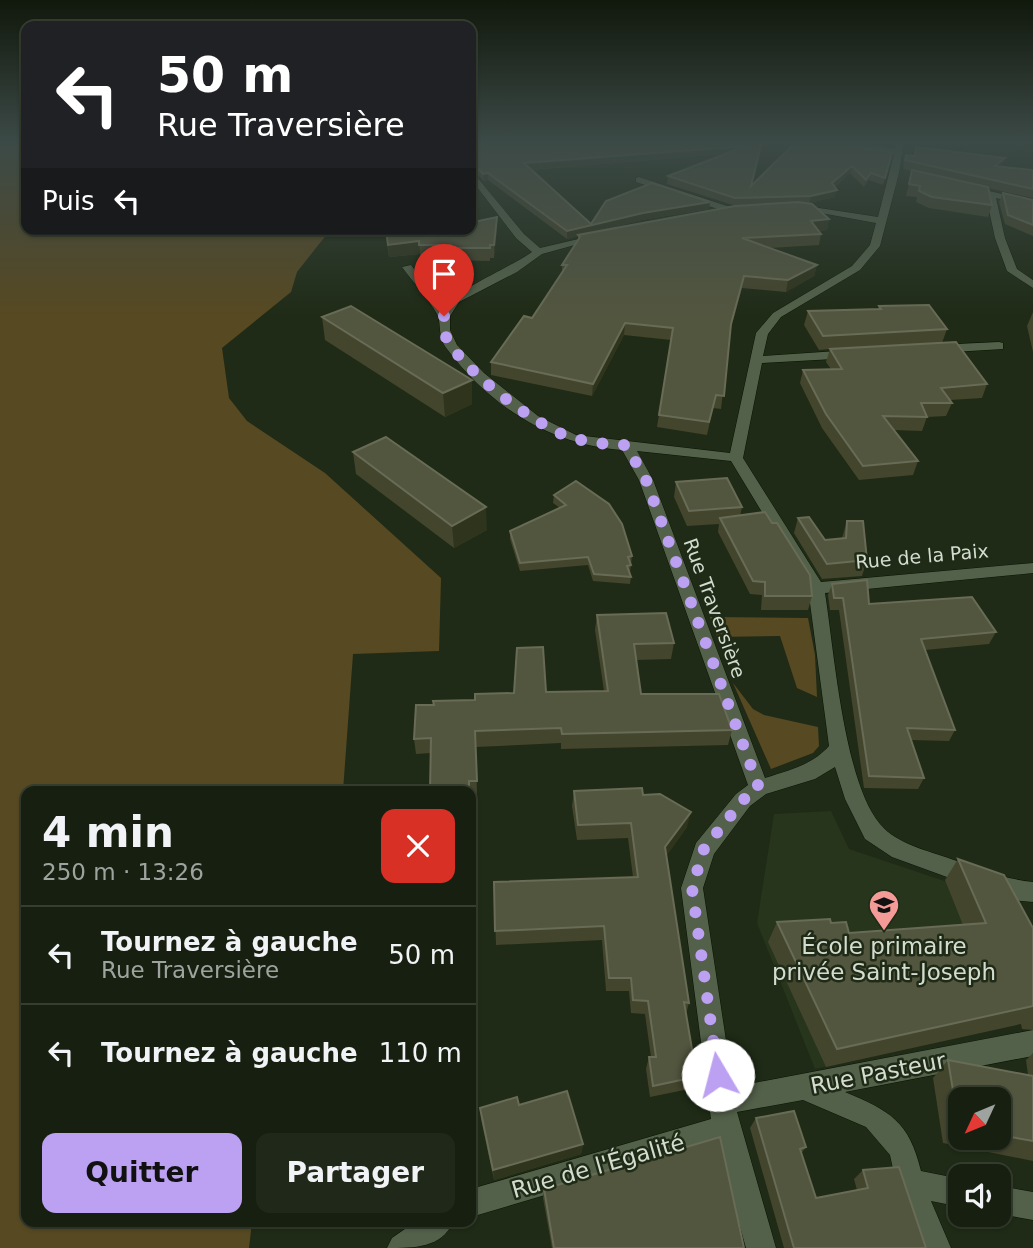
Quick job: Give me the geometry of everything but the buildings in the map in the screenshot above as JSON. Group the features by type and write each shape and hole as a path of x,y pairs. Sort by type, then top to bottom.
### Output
{"street":[{"path":"491,199 520,236 538,252"},
{"path":"697,199 733,211"},
{"path":"892,199 875,246 856,268 768,323 762,333 755,359 736,458 816,588 839,748 855,799 873,832 886,842 1010,890 1033,892"},
{"path":"991,199 1000,238 1012,271 1033,285"},
{"path":"1013,199 1033,204"},
{"path":"783,207 818,208 883,221"},
{"path":"708,215 746,210"},
{"path":"617,232 538,252 513,270 455,300 444,316 444,330 451,346 526,415 549,429 577,439 673,447 736,458"},
{"path":"407,267 444,316"},
{"path":"918,351 999,346"},
{"path":"755,359 864,354"},
{"name":"Rue Traversière","path":"626,445 646,480 759,788"},
{"name":"Rue de la Paix","path":"816,588 1033,568"},
{"path":"761,1248 724,1115 692,888 704,849 743,800 759,788 808,772 826,763 839,748"},
{"name":"Rue Pasteur","path":"724,1115 804,1087 1033,1043"},
{"path":"804,1087 875,1118 902,1148 910,1183 936,1248"},
{"name":"Rue de l'Égalité","path":"476,1201 724,1115"},
{"path":"910,1183 948,1190"},
{"path":"1011,1202 1033,1206"},
{"path":"402,1248 432,1227"}],"shaded area":[{"path":"0,199 21,199 21,235 326,235 297,272 291,292 222,348 229,398 247,421 325,473 441,578 439,651 353,654 343,786 21,786 21,1227 251,1227 249,1248 0,1248"},
{"path":"710,617 808,618 815,655 817,697 797,688 780,636 717,637"},
{"path":"733,683 753,709 764,715 818,727 819,746 813,753 771,769"},
{"name":"École primaire privée Saint-Joseph","path":"831,811 849,849 989,896 1028,1022 815,1069 757,923 774,814"}],"place":[{"name":"École primaire privée Saint-Joseph","path":"884,932"}],"route":[{"path":"444,316 444,330 451,346 533,420 566,436 589,443 626,445 646,480 759,788 743,800 704,849 692,888 718,1075"}]}
